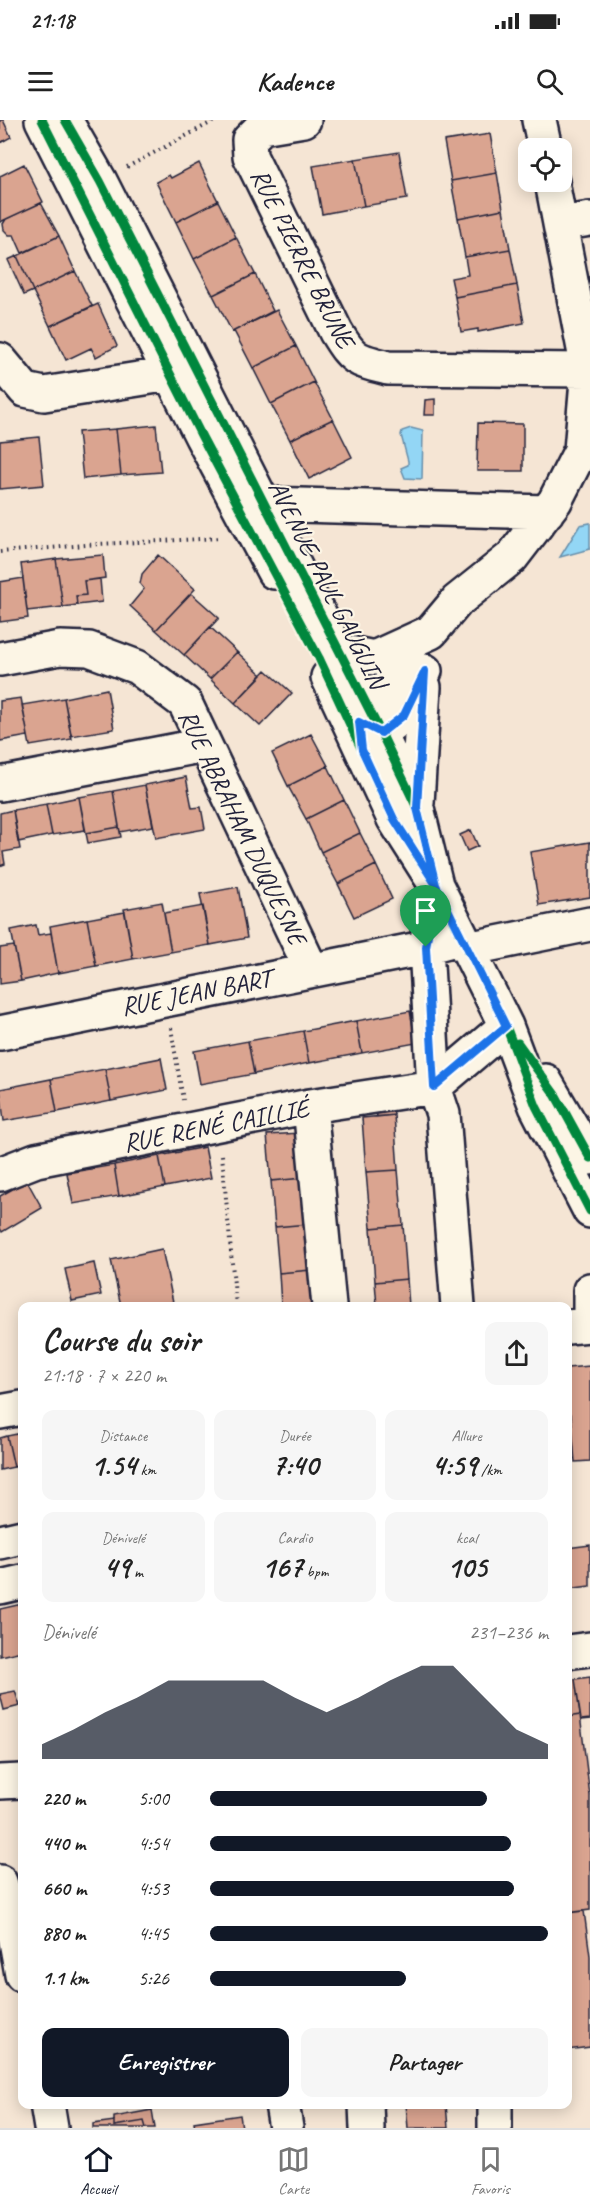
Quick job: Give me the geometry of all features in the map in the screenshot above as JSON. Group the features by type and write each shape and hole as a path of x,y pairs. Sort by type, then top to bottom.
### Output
{"street":[{"name":"AVENUE PAUL GAUGUIN","path":"42,120 176,372 255,536 329,655 367,728 417,808 436,885"},
{"name":"AVENUE PAUL GAUGUIN","path":"65,120 100,181 265,504 329,655 367,728 394,819 436,885"},
{"name":"RUE PIERRE BRUNE","path":"304,120 262,127 249,140 250,156 336,332 349,353 364,362 388,368 588,369"},
{"path":"539,120 543,138"},
{"path":"367,728 387,689 422,637 457,601 512,557 555,501 580,450 588,369 579,259 575,221 558,192"},
{"name":"AVENUE PAUL GAUGUIN","path":"169,316 176,372 217,426 228,432"},
{"path":"0,360 25,390 44,394 176,372"},
{"path":"265,504 547,512"},
{"path":"329,655 374,658 422,637"},
{"path":"417,808 425,671 422,637"},
{"name":"RUE ABRAHAM DUQUESNE","path":"0,658 60,648 89,649 137,667 185,703 312,969"},
{"path":"367,728 404,715 425,671"},
{"path":"0,784 204,745"},
{"path":"436,885 506,1026 536,1106 590,1212"},
{"path":"436,885 426,947 434,1087 443,1114 458,1302"},
{"name":"RUE JEAN BART","path":"0,1033 426,947 590,924"},
{"path":"434,1087 506,1026"},
{"path":"506,1026 555,1096 590,1158"},
{"name":"RUE RENÉ CAILLIÉ","path":"0,1174 36,1160 310,1106 434,1087"},
{"path":"310,1106 329,1302"},
{"path":"590,1290 590,1312"},
{"path":"572,1327 590,1325"},
{"path":"0,1412 18,1409"},
{"path":"0,1542 18,1538"},
{"path":"0,1587 18,1583"},
{"path":"572,1651 590,1649"},
{"path":"0,1782 18,1781"},
{"path":"0,1882 6,1920 18,1961"},
{"path":"48,2109 51,2128"},
{"path":"283,2109 286,2128"},
{"path":"366,2109 367,2128"},
{"path":"495,2109 495,2128"}],"path":[{"path":"100,181 216,120"},
{"path":"0,552 255,536"},
{"path":"165,998 204,1127 235,1302"}],"water":[{"path":"411,428 423,431 422,479 405,478 401,468 408,465 402,431"},
{"path":"590,523 590,549 560,557 580,525"}],"building":[{"path":"0,120 3,120 11,137 0,143"},
{"path":"490,134 497,173 451,181 444,141"},
{"path":"399,152 407,199 364,206 355,159"},
{"path":"355,159 364,206 322,214 313,166"},
{"path":"199,163 218,201 176,222 156,182 169,175 171,178"},
{"path":"24,164 43,202 0,222 0,176"},
{"path":"497,173 503,209 458,218 451,181"},
{"path":"218,201 236,237 194,259 176,222"},
{"path":"41,203 59,236 22,253 14,235 9,235 4,230 3,224 6,219"},
{"path":"503,209 510,249 465,257 458,218"},
{"path":"59,236 75,271 33,291 17,256"},
{"path":"236,237 255,274 213,295 194,259"},
{"path":"510,249 517,285 455,297 451,278 468,275 465,257"},
{"path":"17,256 33,291 24,295 8,260"},
{"path":"75,271 92,306 50,326 33,291"},
{"path":"255,274 273,311 232,332 213,295"},
{"path":"517,285 524,323 478,332 478,329 461,332 455,297"},
{"path":"98,304 117,346 96,357 91,348 66,360 50,326"},
{"path":"277,310 296,346 253,368 234,331"},
{"path":"296,346 314,382 271,404 253,368"},
{"path":"314,382 333,419 290,440 271,404"},
{"path":"435,399 435,415 424,415 425,400"},
{"path":"333,419 352,457 309,479 290,440"},
{"path":"478,423 523,424 523,471 477,471"},
{"path":"156,425 161,472 121,475 116,429"},
{"path":"116,429 121,475 83,479 78,432"},
{"path":"39,437 44,485 0,489 0,441"},
{"path":"103,555 105,578 84,581 86,595 76,596 77,605 63,607 56,559"},
{"path":"158,555 195,589 156,630 130,606 144,589 140,584 142,574"},
{"path":"56,559 63,607 27,611 21,564"},
{"path":"23,578 28,618 0,622 0,582"},
{"path":"100,579 102,602 77,605 76,596 86,595 84,581"},
{"path":"191,593 219,618 184,655 156,630"},
{"path":"210,627 237,652 210,679 184,655"},
{"path":"237,652 262,675 235,703 210,679"},
{"path":"266,670 292,693 260,726 235,703"},
{"path":"107,689 114,729 71,736 64,698"},
{"path":"21,698 28,736 0,741 0,701"},
{"path":"64,698 72,739 30,746 22,705"},
{"path":"311,734 328,766 288,786 272,753"},
{"path":"328,766 344,800 306,819 288,786"},
{"path":"186,777 192,808 201,807 205,829 156,838 145,785"},
{"path":"145,785 153,826 120,832 113,791"},
{"path":"113,791 119,827 86,833 79,797"},
{"path":"79,797 85,830 52,835 46,804"},
{"path":"344,800 360,833 321,852 306,819"},
{"path":"46,804 52,835 18,842 13,810"},
{"path":"13,810 20,849 3,852 5,864 0,866 0,813"},
{"path":"119,827 121,837 88,843 86,833"},
{"path":"471,830 478,846 467,851 460,835"},
{"path":"360,833 376,865 338,884 321,852"},
{"path":"590,842 590,897 539,905 530,852"},
{"path":"376,865 392,899 354,917 338,884"},
{"path":"238,887 247,938 210,945 200,894"},
{"path":"162,902 171,952 133,959 124,909"},
{"path":"203,906 210,945 171,952 164,913"},
{"path":"125,912 133,959 96,966 87,919"},
{"path":"87,919 96,966 58,973 50,926"},
{"path":"36,925 38,935 51,933 58,973 21,981 11,930"},
{"path":"14,946 21,981 0,984 0,948"},
{"path":"410,1011 416,1043 362,1053 356,1021"},
{"path":"356,1021 362,1053 309,1063 303,1031"},
{"path":"303,1031 309,1063 254,1074 248,1041"},
{"path":"248,1041 254,1074 200,1084 194,1051"},
{"path":"161,1058 167,1090 111,1101 105,1069"},
{"path":"105,1069 111,1101 57,1112 51,1079"},
{"path":"51,1079 57,1112 4,1121 0,1089"},
{"path":"393,1109 394,1115 377,1117 376,1112"},
{"path":"394,1115 398,1170 366,1172 362,1118"},
{"path":"300,1133 304,1178 271,1181 267,1135"},
{"path":"205,1147 211,1178 165,1187 159,1156"},
{"path":"159,1156 165,1187 119,1196 114,1165"},
{"path":"114,1165 119,1196 73,1204 67,1173"},
{"path":"398,1170 403,1225 371,1228 366,1172"},
{"path":"304,1178 308,1224 275,1227 271,1181"},
{"path":"27,1181 42,1208 2,1232 0,1196"},
{"path":"308,1224 311,1270 279,1273 275,1227"},
{"path":"403,1225 407,1279 375,1282 371,1228"},
{"path":"162,1249 173,1302 120,1302 111,1260"},
{"path":"94,1263 101,1295 72,1301 65,1269"},
{"path":"311,1270 315,1302 281,1302 279,1273"},
{"path":"407,1279 409,1302 377,1302 375,1282"},
{"path":"590,1366 590,1461 575,1462 572,1426 572,1368"},
{"path":"18,1434 18,1466 14,1467 7,1436"},
{"path":"7,1436 14,1467 0,1470 0,1438"},
{"path":"590,1545 590,1586 572,1588 572,1547"},
{"path":"18,1605 18,1652 0,1656 0,1609"},
{"path":"590,1677 590,1719 581,1720 575,1679"},
{"path":"572,1679 575,1679 580,1715 572,1716"},
{"path":"15,1691 18,1706 4,1710 0,1694"},
{"path":"580,1715 590,1796 590,1910 572,1912 572,1716"},
{"path":"584,1911 590,1956 590,2047 572,2049 572,1912"},
{"path":"406,2109 446,2109 448,2128 408,2128"},
{"path":"152,2110 155,2128 146,2128 144,2121 114,2126 114,2117"},
{"path":"240,2115 242,2128 195,2128 194,2122"},
{"path":"114,2121 114,2126 144,2121 146,2128 93,2128 93,2124"}],"cycle path":[{"path":"42,120 202,437 319,658 394,819 436,885 506,1026 536,1106 590,1211"},
{"path":"65,120 100,181 381,733 417,808 433,873"},
{"path":"518,1043 556,1096 590,1158"}],"route":[{"path":"426,947 434,1087 506,1026 436,885 417,808 425,671 404,715 381,733 359,722 362,750 394,819 436,885 426,947"}]}
